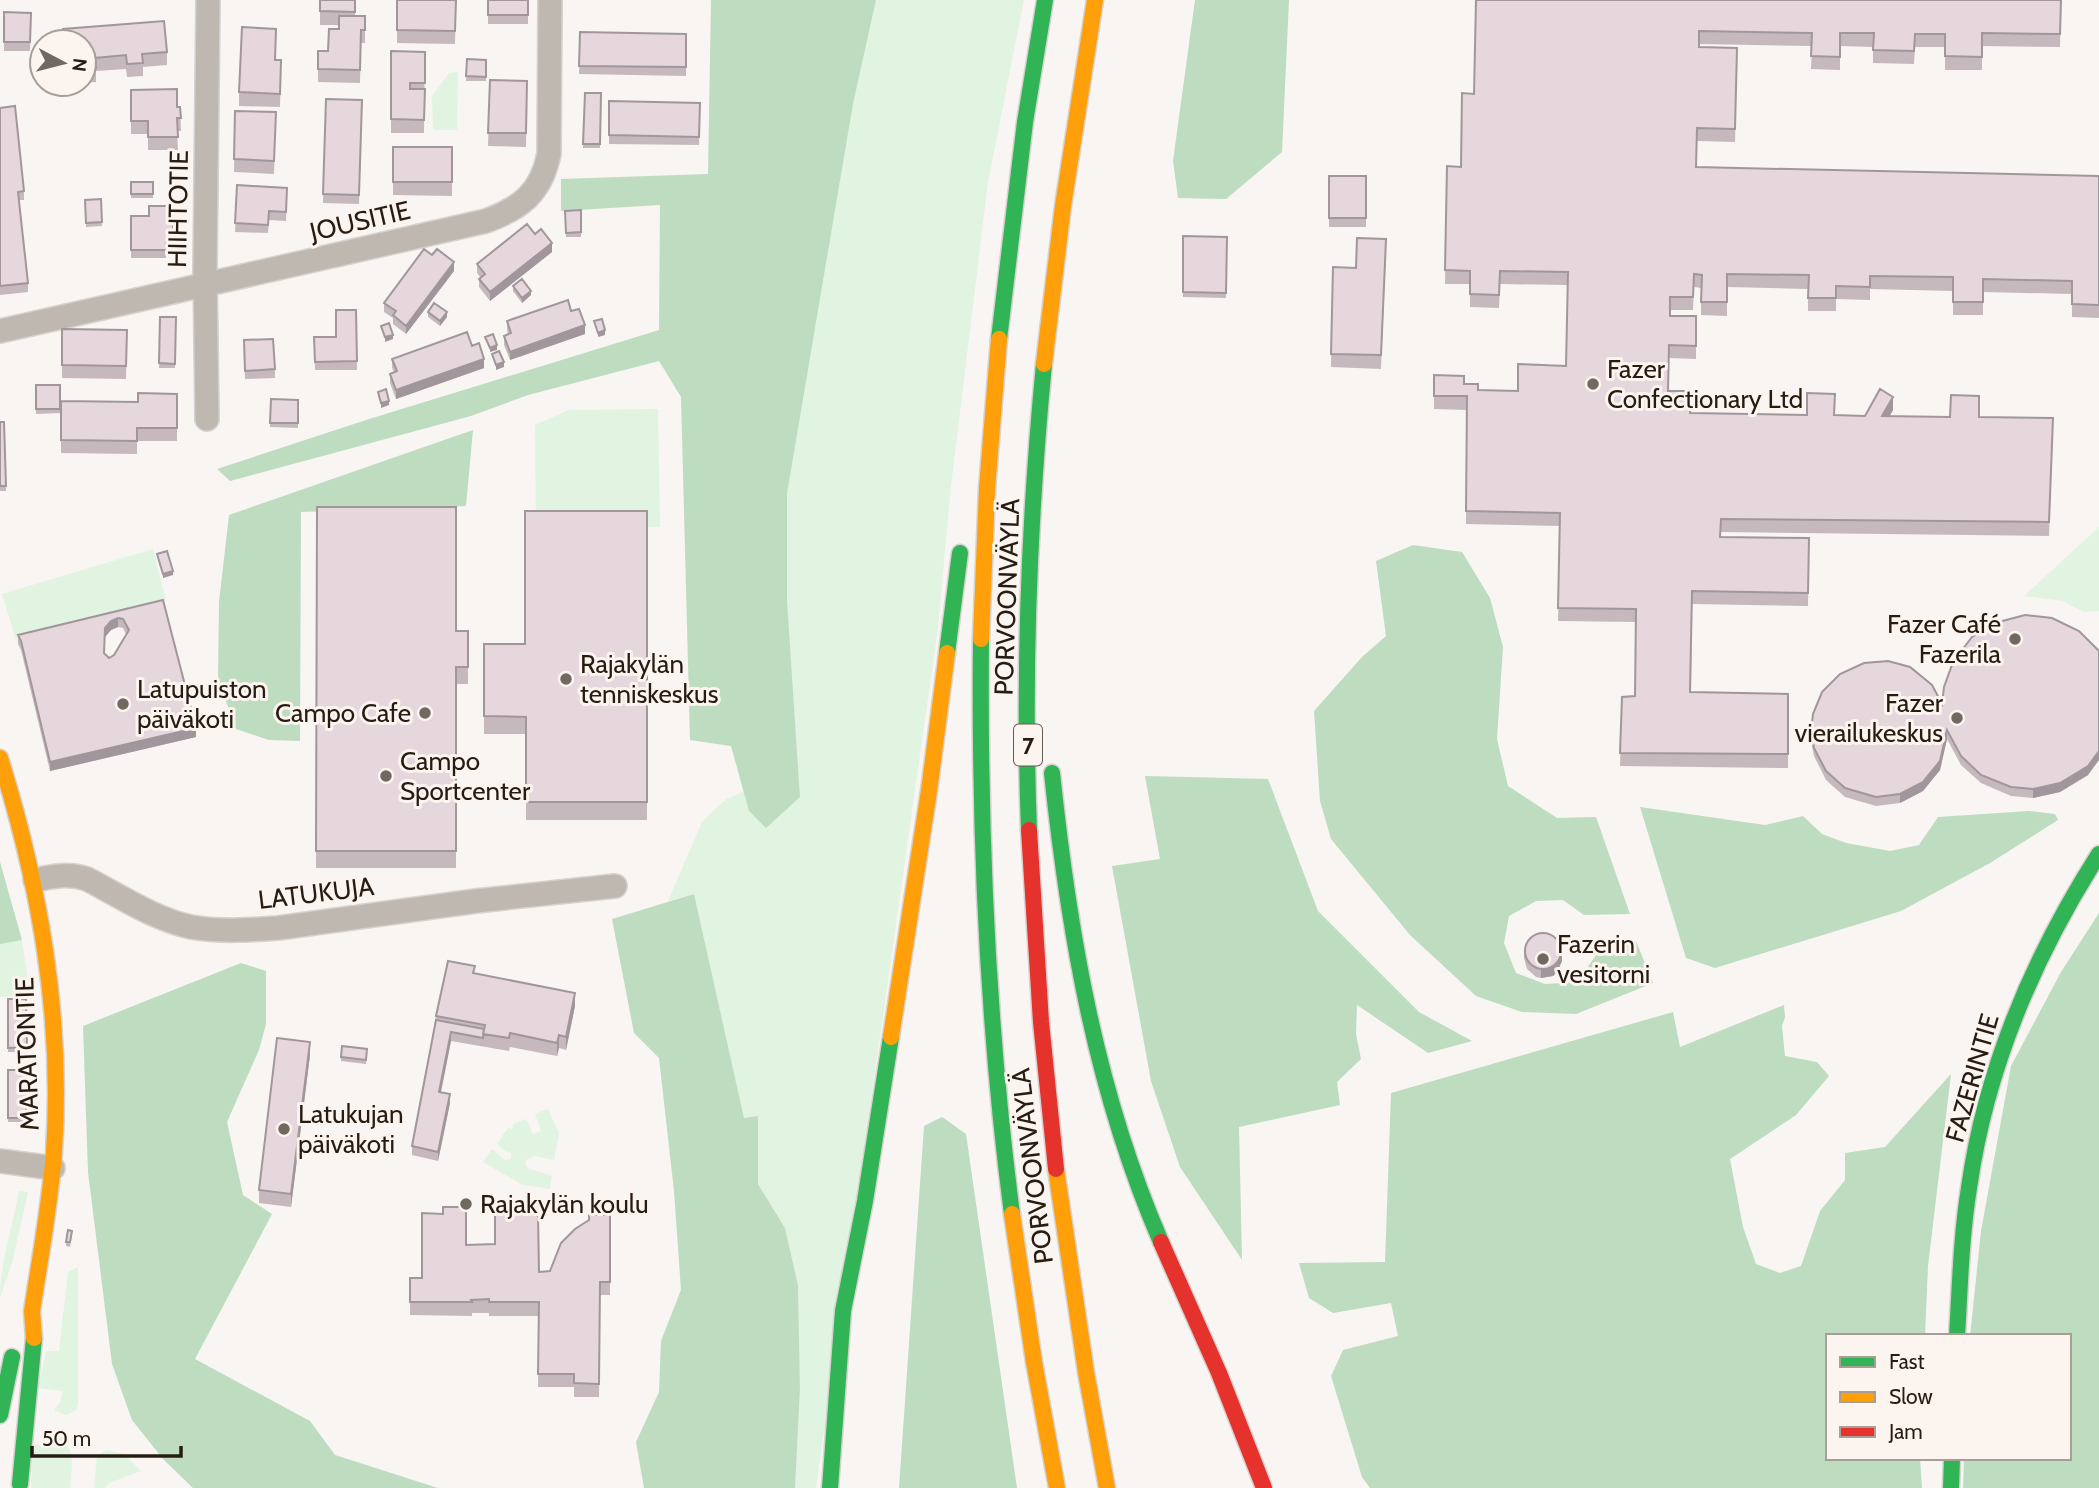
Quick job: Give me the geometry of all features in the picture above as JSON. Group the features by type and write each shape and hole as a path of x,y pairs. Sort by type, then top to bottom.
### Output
{"main road":[{"name":"PORVOONVÄYLÄ","path":"1045,0 1029,88 1007,242 996,363 982,576 980,743 988,981 996,1077 1019,1264 1041,1403 1058,1488"},
{"name":"PORVOONVÄYLÄ","path":"1095,0 1078,93 1048,319 1030,552 1029,801 1041,1024 1053,1149 1070,1274 1107,1488"},
{"path":"978,414 996,363"},
{"path":"830,1488 843,1311 865,1201 912,901 955,604 961,536"},
{"path":"1030,552 1043,674"},
{"path":"1051,753 1070,927 1103,1079 1129,1161 1163,1248 1242,1426 1264,1488"},
{"name":"MARATONTIE","path":"0,758 34,880 48,954 55,1025 57,1094 52,1168 32,1311 34,1351 28,1388 20,1486"},
{"name":"FAZERINTIE","path":"1957,1334 1961,1259 1972,1166 1992,1082 2014,1017 2040,956 2063,910 2099,854"},
{"name":"MARATONTIE","path":"0,1415 17,1336 32,1311"},
{"path":"1951,1488 1952,1460"},
{"path":"8,1468 20,1486"}],"street":[{"name":"HIIHTOTIE","path":"207,419 205,286 208,0"},
{"name":"JOUSITIE","path":"0,331 485,222 507,213 523,203 541,179 549,154 550,0"},
{"name":"LATUKUJA","path":"34,880 74,875 163,918 192,927 246,930 615,886"},
{"path":"0,1161 52,1168"}],"green space":[{"path":"711,0 876,0 853,104 787,494 787,600 800,797 766,828 749,811 731,746 690,740 681,397 659,361 528,395 471,416 230,481 217,469 659,330 660,205 561,211 561,179 708,174"},
{"path":"876,0 1024,0 988,182 951,486 938,628 816,1488 795,1488 800,1389 798,1285 785,1228 758,1184 758,1116 744,1119 694,894 668,901 702,822 725,800 744,791 749,811 766,827 800,796 787,600 787,494 853,104"},
{"path":"1195,0 1289,0 1282,152 1226,199 1178,198 1173,161"},
{"path":"458,72 457,130 433,130 432,96 449,73"},
{"path":"658,409 660,527 536,529 535,425 569,410"},
{"path":"473,430 466,506 301,512 300,741 269,740 236,729 218,679 219,602 229,515"},
{"path":"2099,527 2099,611 2084,612 2063,601 2024,596"},
{"path":"1413,545 1462,552 1490,598 1503,647 1497,739 1508,786 1557,818 1596,817 1630,914 1584,915 1563,900 1536,901 1509,916 1504,943 1516,973 1545,984 1577,982 1599,951 1636,941 1653,983 1576,1014 1522,1012 1476,996 1410,935 1331,839 1320,801 1314,711 1362,657 1386,636 1376,561"},
{"path":"153,549 166,600 16,640 2,594"},
{"path":"1145,776 1268,779 1318,911 1419,1012 1472,1041 1428,1053 1357,1005 1356,1034 1361,1059 1337,1082 1340,1105 1239,1127 1242,1260 1180,1167 1151,1081 1112,866 1160,859"},
{"path":"1640,807 1765,825 1803,816 1822,834 1846,843 1890,851 1919,845 1938,817 2029,811 2055,814 2058,820 1990,863 1901,911 1715,968 1686,958"},
{"path":"0,862 22,940 30,995 0,997"},
{"path":"0,862 22,940 0,944"},
{"path":"694,894 744,1118 758,1116 758,1184 785,1228 798,1285 800,1389 795,1488 644,1488 636,1442 659,1392 661,1341 681,1290 674,1191 659,1058 634,1033 612,919"},
{"path":"2099,913 2099,1488 1963,1488 1964,1460 2071,1460 2071,1334 1970,1334 1981,1231 2011,1066 2061,972"},
{"path":"241,963 266,971 266,1024 259,1050 227,1122 243,1195 272,1214 195,1359 310,1421 335,1455 438,1488 193,1488 163,1459 132,1420 112,1364 88,1172 83,1026"},
{"path":"1784,1005 1785,1017 1782,1026 1785,1056 1817,1062 1829,1076 1796,1115 1730,1159 1743,1227 1756,1264 1780,1273 1801,1266 1820,1211 1845,1180 1845,1153 1885,1147 1951,1074 1928,1266 1925,1334 1826,1334 1826,1460 1920,1460 1922,1488 1370,1488 1362,1477 1331,1376 1343,1350 1398,1336 1391,1303 1333,1313 1309,1298 1299,1263 1385,1262 1391,1093 1673,1012 1680,1047"},
{"path":"548,1109 559,1133 554,1160 535,1156 525,1163 527,1168 552,1176 550,1189 523,1185 483,1162 492,1149 505,1160 511,1159 511,1153 497,1144 508,1128 512,1129 513,1124 526,1119 533,1134 541,1131 535,1114"},
{"path":"942,1117 966,1134 1017,1488 899,1488 924,1126"},
{"path":"19,1191 28,1192 12,1263 0,1298 4,1258"},
{"path":"78,1267 78,1404 76,1410 66,1415 54,1410 63,1391 38,1388 46,1351 59,1351 68,1272"},
{"path":"53,1433 66,1442 69,1449 72,1464 70,1488 31,1488 32,1444 57,1448"},
{"path":"106,1450 124,1454 141,1471 109,1483 105,1488 94,1488 97,1456"}],"building":[{"path":"320,0 355,0 355,12 320,11"},
{"path":"397,0 456,0 455,31 397,30"},
{"path":"488,0 528,0 528,15 488,15"},
{"name":"Fazer Confectionary Ltd","path":"1476,0 2061,0 2060,34 1982,33 1982,57 1945,56 1945,34 1915,34 1914,51 1873,50 1874,33 1840,33 1840,57 1811,56 1812,33 1699,31 1699,47 1737,48 1735,129 1697,128 1696,167 2099,176 2099,305 2072,304 2072,281 1983,279 1983,302 1953,302 1953,277 1870,276 1870,287 1836,286 1836,298 1808,298 1809,275 1727,274 1727,302 1701,302 1702,275 1694,274 1693,297 1670,297 1670,316 1696,316 1696,346 1669,345 1668,391 1690,391 1690,413 1807,415 1807,393 1835,394 1834,415 1865,416 1880,389 1893,397 1882,416 1950,417 1951,395 1979,396 1979,417 2053,418 2049,522 1721,519 1720,537 1809,538 1808,593 1692,591 1690,692 1788,694 1788,754 1620,753 1622,697 1635,696 1636,609 1558,608 1560,513 1466,511 1467,396 1434,396 1434,375 1464,376 1464,384 1478,384 1478,390 1518,391 1518,364 1566,366 1568,272 1500,271 1499,295 1470,294 1470,271 1445,270 1447,166 1461,167 1462,93 1474,94"},
{"path":"4,12 31,13 28,42 4,42"},
{"path":"339,16 365,16 365,30 361,30 360,70 318,69 318,51 328,51 329,29 339,29"},
{"path":"164,21 167,52 142,54 143,63 127,64 126,55 98,58 98,28 76,28"},
{"path":"242,27 276,29 275,60 281,60 280,94 239,92"},
{"path":"580,32 686,34 686,67 579,66"},
{"path":"391,51 425,52 425,83 410,83 410,89 425,89 424,120 391,119"},
{"path":"467,59 486,60 486,77 466,76"},
{"path":"490,80 527,81 526,133 488,133"},
{"path":"177,89 177,107 180,107 181,118 177,118 178,137 148,137 148,121 131,121 131,90"},
{"path":"585,93 601,93 600,144 583,144"},
{"path":"326,99 362,100 359,195 323,194"},
{"path":"609,101 700,103 699,137 609,135"},
{"path":"15,106 24,191 18,192 28,283 0,286 0,108"},
{"path":"235,111 276,112 274,161 234,159"},
{"path":"393,147 452,147 452,182 393,182"},
{"path":"1329,176 1366,176 1366,218 1329,218"},
{"path":"131,182 153,182 153,194 131,194"},
{"path":"237,185 287,188 286,212 269,211 268,225 235,223"},
{"path":"101,199 102,222 86,223 85,200"},
{"path":"149,206 173,206 173,243 166,243 166,250 131,250 131,216 149,216"},
{"path":"581,210 581,232 566,233 565,211"},
{"path":"527,224 535,234 541,229 552,243 490,292 479,279 485,274 477,264"},
{"path":"1183,236 1227,237 1226,293 1183,292"},
{"path":"1357,238 1386,239 1381,355 1331,354 1333,267 1356,268"},
{"path":"424,249 432,255 437,249 454,262 406,326 393,315 396,311 384,303"},
{"path":"522,279 531,291 522,298 513,286"},
{"path":"568,300 571,311 579,309 585,325 510,352 504,336 511,333 507,321"},
{"path":"434,303 447,312 440,321 428,312"},
{"path":"336,310 356,310 357,361 315,362 314,337 336,337"},
{"path":"160,317 176,317 175,364 159,363"},
{"path":"602,319 605,330 598,333 594,321"},
{"path":"389,323 393,335 385,337 381,326"},
{"path":"62,329 127,330 126,366 62,365"},
{"path":"467,332 472,346 479,343 484,359 396,390 390,374 397,371 392,359"},
{"path":"493,334 497,345 490,348 485,337"},
{"path":"273,339 275,369 245,371 244,340"},
{"path":"499,351 504,362 496,365 492,354"},
{"path":"36,385 60,385 60,409 36,409"},
{"path":"386,389 389,401 381,403 378,392"},
{"path":"138,393 177,394 177,428 137,428 137,441 61,440 61,401 138,402"},
{"path":"271,399 298,400 298,423 270,423"},
{"path":"0,422 4,422 6,486 0,486"},
{"name":"Campo Sportcenter","path":"317,507 456,507 456,631 468,631 468,667 456,667 456,851 316,851"},
{"name":"Rajakylän tenniskeskus","path":"525,511 647,511 647,802 526,802 526,717 484,716 484,644 525,644"},
{"path":"167,551 173,571 163,574 157,554"},
{"path":"163,600 196,728 50,762 18,635","holes":["123,619 129,630 114,655 109,658 104,653 105,628 111,621"]},
{"name":"Fazer vierailukeskus","path":"2025,615 2052,618 2079,631 2099,651 2099,751 2088,766 2060,783 2033,789 2011,787 1981,775 1961,756 1947,730 1940,761 1923,782 1900,794 1876,797 1845,788 1826,771 1814,748 1811,732 1813,714 1822,692 1840,674 1864,663 1888,661 1910,667 1932,685 1942,704 1944,687 1953,662 1972,637 1995,623"},
{"name":"Fazerin vesitorni","path":"1543,933 1556,938 1561,951 1556,964 1543,969 1530,964 1525,951 1530,938"},
{"path":"448,961 475,966 473,973 575,993 566,1037 559,1035 557,1043 510,1033 509,1038 483,1034 485,1025 436,1016"},
{"path":"8,999 26,999 27,1047 8,1048"},
{"path":"436,1020 484,1029 483,1038 451,1032 439,1092 450,1094 438,1152 412,1146"},
{"name":"Latukujan päiväkoti","path":"277,1038 310,1042 291,1194 259,1190"},
{"path":"342,1046 367,1049 366,1060 341,1057"},
{"path":"8,1070 26,1070 26,1118 8,1118"},
{"path":"443,1207 466,1207 466,1245 495,1244 495,1207 518,1207 518,1214 538,1214 539,1272 550,1271 561,1243 589,1220 589,1215 610,1215 610,1282 600,1282 599,1384 574,1383 574,1374 538,1374 539,1302 489,1302 489,1299 471,1300 472,1302 410,1302 410,1278 422,1278 422,1213 443,1214"},
{"path":"68,1230 72,1231 70,1242 66,1242"}],"traffic: fast":[{"path":"999,339 1025,122 1045,0"},
{"path":"1029,830 1029,597 1034,480 1044,364"},
{"path":"947,653 960,553"},
{"path":"981,639 981,783 986,927 996,1071 1012,1214"},
{"path":"1052,773 1077,953 1102,1070 1138,1185 1161,1242"},
{"path":"1957,1334 1966,1206 1987,1099 2000,1056 2034,973 2075,893 2099,854"},
{"path":"830,1488 843,1311 865,1201 891,1037"},
{"path":"20,1484 34,1338"},
{"path":"0,1415 12,1357"},
{"path":"1951,1488 1952,1460"}],"traffic: slow":[{"path":"1044,364 1063,206 1095,0"},
{"path":"981,639 987,489 999,339"},
{"path":"891,1037 929,791 947,653"},
{"path":"0,758 27,855 37,904 55,1052 54,1152 32,1311 34,1338"},
{"path":"1056,1169 1086,1372 1107,1488"},
{"path":"1012,1214 1034,1362 1057,1488"}],"traffic: jam":[{"path":"1029,830 1041,1022 1056,1169"},
{"path":"1161,1242 1219,1373 1264,1488"}],"place":[{"name":"Fazer Confectionary Ltd","path":"1593,384"},
{"name":"Fazer Café Fazerila","path":"2015,639"},
{"name":"Rajakylän tenniskeskus","path":"566,679"},
{"name":"Latupuiston päiväkoti","path":"123,704"},
{"name":"Campo Cafe","path":"425,713"},
{"name":"Fazer vierailukeskus","path":"1957,718"},
{"name":"Campo Sportcenter","path":"386,776"},
{"name":"Fazerin vesitorni","path":"1543,959"},
{"name":"Latukujan päiväkoti","path":"284,1129"},
{"name":"Rajakylän koulu","path":"466,1204"}]}
